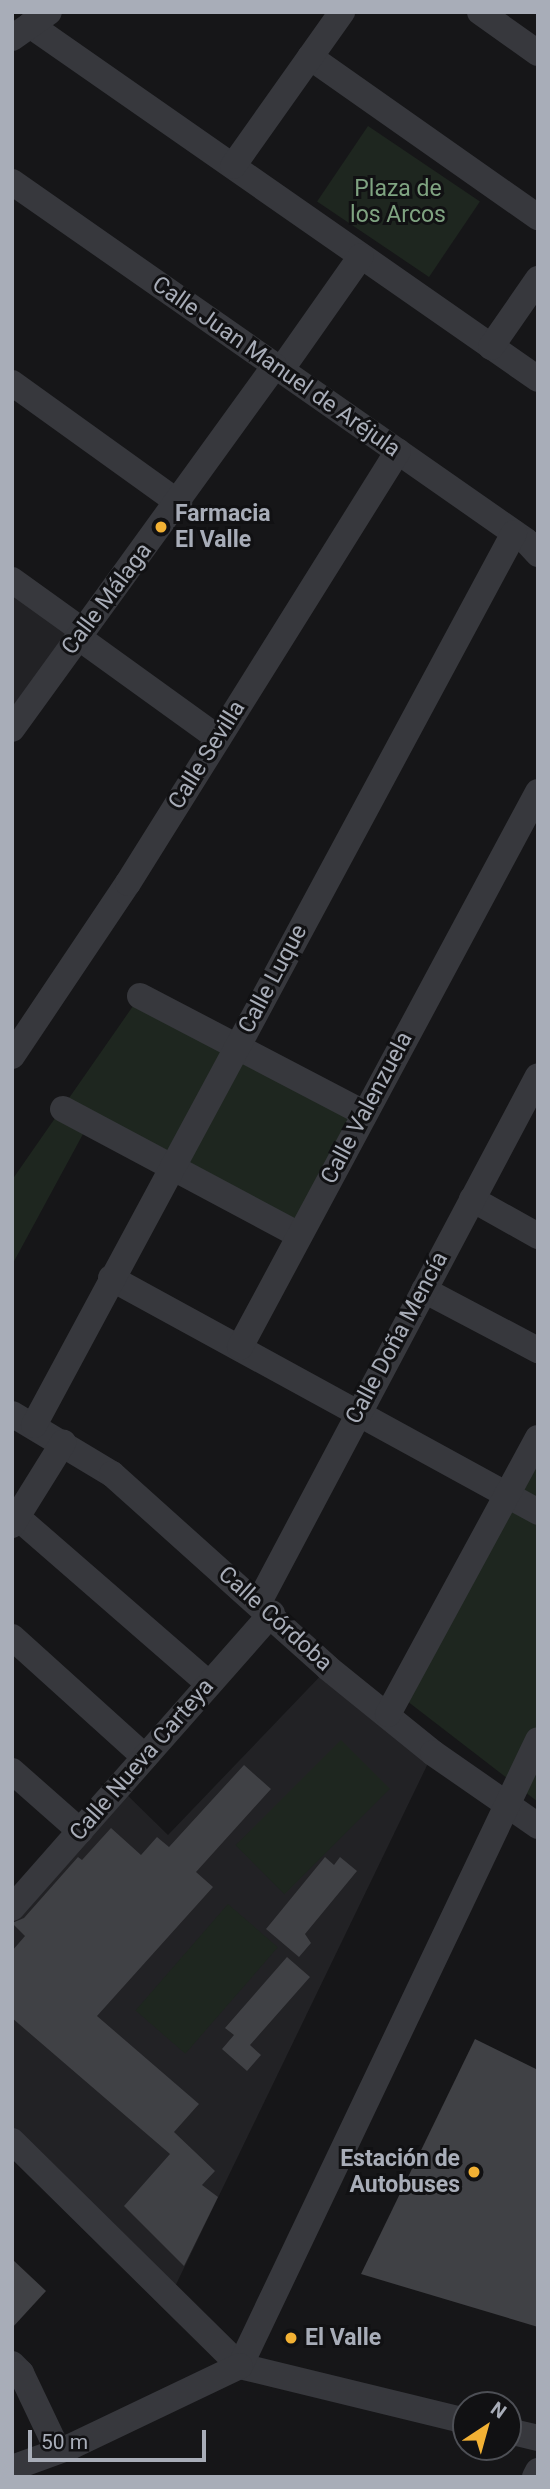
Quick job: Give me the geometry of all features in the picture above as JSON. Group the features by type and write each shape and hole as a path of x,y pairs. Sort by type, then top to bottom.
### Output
{"street":[{"path":"233,166 342,12"},
{"path":"480,12 538,53"},
{"path":"31,25 538,379"},
{"path":"310,57 538,218"},
{"name":"Calle Juan Manuel de Aréjula","path":"12,182 398,452 529,538"},
{"name":"Calle Málaga","path":"12,729 361,256"},
{"path":"491,347 538,279"},
{"path":"12,383 179,503"},
{"name":"Calle Sevilla","path":"14,1049 218,738 398,452"},
{"name":"Calle Luque","path":"23,1419 111,1278 237,1046 529,538"},
{"path":"12,580 218,738"},
{"name":"Calle Valenzuela","path":"240,1347 538,792"},
{"path":"140,996 364,1114"},
{"name":"Calle Doña Mencía","path":"265,1607 356,1413 538,1076"},
{"path":"63,1109 299,1235"},
{"path":"471,1199 538,1236"},
{"path":"111,1278 538,1512"},
{"path":"424,1290 538,1350"},
{"name":"Calle Córdoba","path":"23,1419 112,1474 265,1607 328,1668 507,1807 538,1825"},
{"path":"388,1714 538,1438"},
{"path":"63,1443 15,1521 209,1684"},
{"name":"Calle Nueva Carteya","path":"12,1907 209,1684 265,1607"},
{"path":"12,1637 145,1757"},
{"path":"12,2468 58,2451 240,2366 538,1741"},
{"path":"12,1771 80,1831"},
{"path":"12,2141 240,2366 452,2418"},
{"path":"12,2364 22,2373 58,2451"},
{"path":"535,2477 538,2471"}],"shaded area":[{"path":"12,580 83,631 12,729"},
{"path":"328,1668 433,1753 169,2299 12,2141 12,1908 119,1787 168,1835"}],"green space":[{"name":"Plaza de los Arcos","path":"368,126 480,201 429,277 317,201"},
{"path":"140,996 364,1113 299,1235 89,1123 12,1265 12,1180"},
{"path":"538,1458 538,1802 407,1701"},
{"path":"341,1740 390,1789 284,1894 236,1845"},
{"path":"228,1904 278,1947 185,2054 135,2010"}],"building":[{"path":"244,1765 271,1789 196,1872 213,1887 97,2016 199,2104 174,2132 215,2171 202,2185 218,2197 184,2266 124,2206 170,2154 12,2018 12,1951 25,1936 12,1923 24,1918 78,1857 82,1860 111,1828 141,1855 157,1837 169,1847"},
{"path":"325,1857 334,1865 340,1857 357,1871 305,1934 311,1943 299,1957 266,1929"},
{"path":"287,1957 310,1977 250,2045 261,2055 247,2071 222,2049 234,2035 225,2028"},
{"name":"Estación de Autobuses","path":"475,2039 538,2070 538,2327 361,2274"},
{"path":"12,2259 46,2291 12,2328"}],"place":[{"name":"Farmacia El Valle","path":"161,527"},
{"name":"Estación de Autobuses","path":"474,2172"},
{"name":"El Valle","path":"291,2338"}]}
